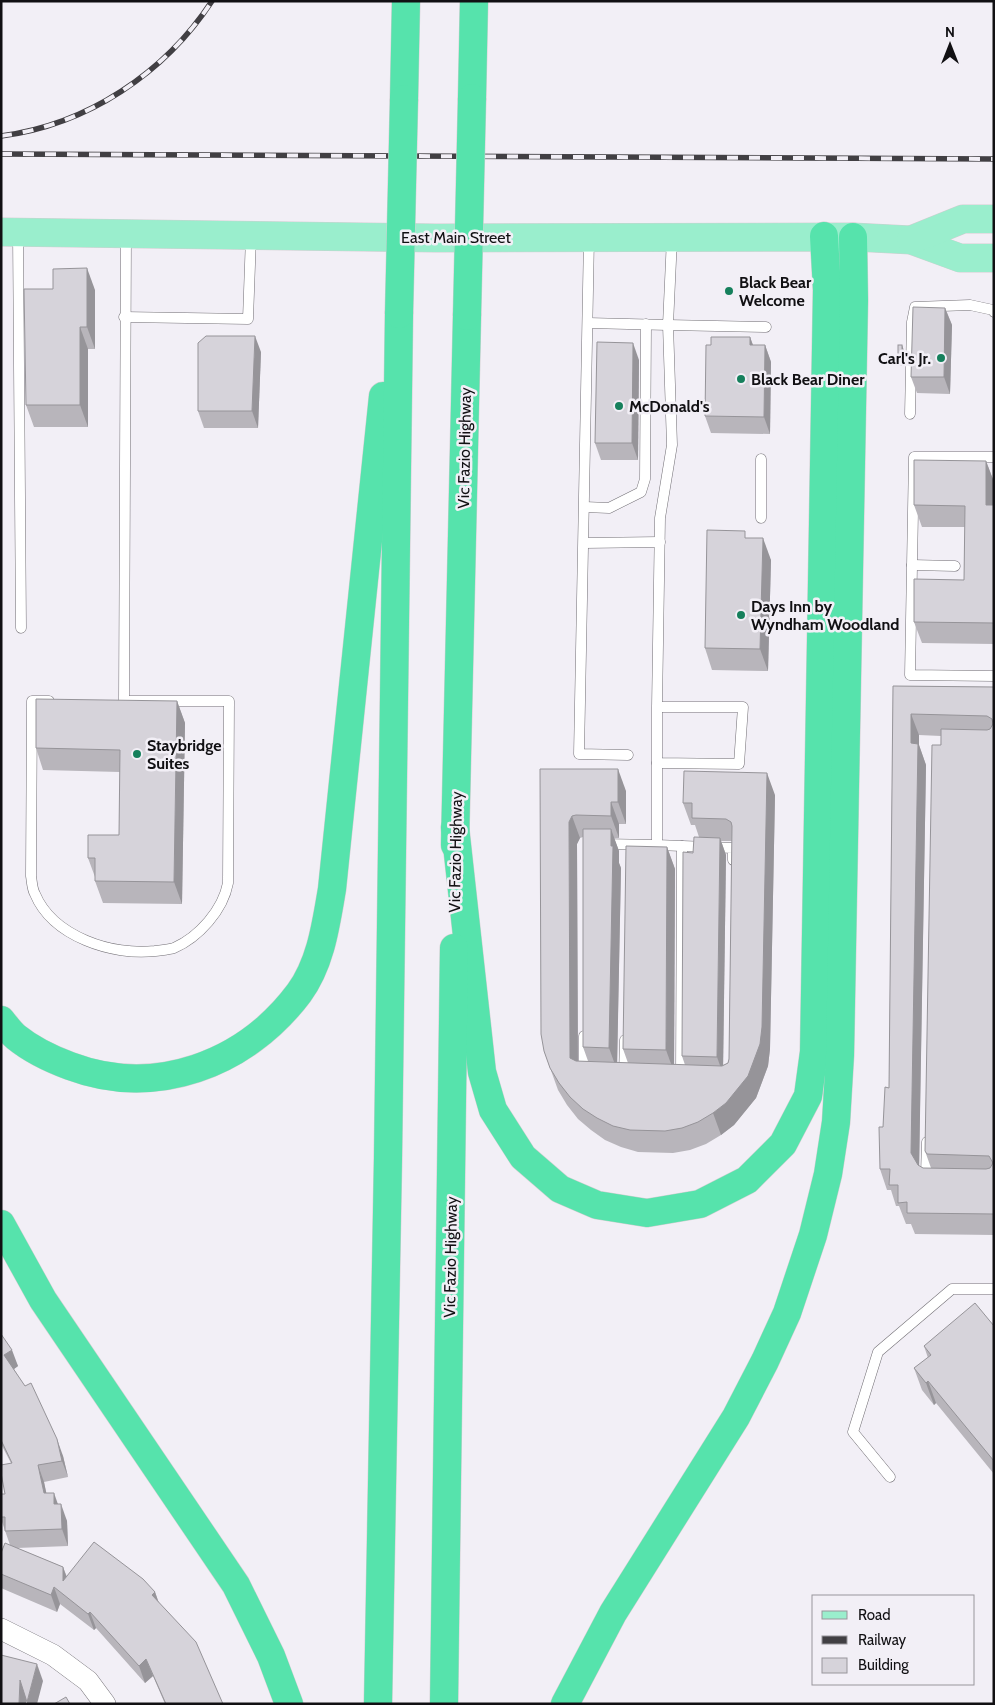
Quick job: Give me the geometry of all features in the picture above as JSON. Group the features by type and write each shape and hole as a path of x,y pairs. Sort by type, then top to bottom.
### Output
{"highway":[{"path":"378,1704 388,1168 399,314 406,1"},
{"name":"Vic Fazio Highway","path":"444,1704 456,827 474,1"},
{"path":"456,827 482,1072 493,1110 523,1157 560,1189 597,1205 647,1213 700,1204 747,1180 783,1144 808,1096 814,1052 827,290 824,236"},
{"path":"565,1704 613,1613 718,1447 765,1361 788,1312 813,1235 828,1174 836,1122 840,1055 854,310 853,237"},
{"path":"1,1020 15,1037 50,1058 88,1073 143,1080 190,1071 224,1058 271,1026 300,992 314,967 324,934 332,889 381,409 399,314"},
{"path":"1,1224 44,1300 236,1585 271,1656 289,1704"}],"main road":[{"name":"East Main Street","path":"912,240 963,219 994,219"},
{"name":"East Main Street","path":"10,232 436,238 824,236 912,240 960,258 994,258"}],"street":[{"path":"1,1629 53,1655 88,1681 105,1704"}],"lane":[{"path":"10,232 21,628"},
{"path":"59,701 32,701 31,876 35,894 48,914 63,928 82,940 116,950 140,953 173,948 196,934 214,915 226,896 228,883 229,701 119,701 126,234"},
{"path":"124,317 248,319 251,235"},
{"path":"657,845 660,518 672,446 668,325 672,236"},
{"path":"589,237 579,754 628,755"},
{"path":"910,414 912,322 915,307 970,305 993,310 994,312"},
{"path":"588,323 766,327"},
{"path":"585,507 609,508 641,492 644,479 646,324"},
{"path":"994,457 914,457 910,675 994,676"},
{"path":"761,459 761,518"},
{"path":"584,544 660,542"},
{"path":"912,565 955,566"},
{"path":"657,707 743,707 739,764 657,763"},
{"path":"592,844 628,849 657,845 733,848 733,868"},
{"path":"681,1079 682,846"},
{"path":"584,1028 584,1076 592,1076"},
{"path":"625,1029 625,1077"},
{"path":"927,1134 926,1174 931,1182 940,1182"},
{"path":"890,1477 853,1432 878,1352 952,1289 994,1288"}],"building":[{"path":"87,268 87,327 80,327 80,405 26,405 24,289 53,289 53,269"},
{"path":"913,307 945,308 944,377 911,377"},
{"path":"206,336 255,336 252,411 198,411 198,343"},
{"path":"711,337 750,337 750,345 765,345 764,417 705,416 706,345 711,345"},
{"path":"597,342 633,343 632,443 595,443"},
{"path":"898,345 902,345 902,361 898,361"},
{"path":"914,460 986,461 986,505 994,505 994,623 914,622 914,579 964,580 965,506 914,505"},
{"name":"Days Inn by Wyndham Woodland","path":"707,530 745,531 745,538 763,538 760,649 705,648"},
{"path":"893,686 994,687 994,1214 907,1213 907,1202 898,1203 898,1185 889,1185 890,1169 880,1169 879,1127 883,1127 885,1087 889,1088","holes":["911,714 987,716 992,719 993,724 990,729 941,729 941,745 932,745 925,1151 927,1154 989,1156 993,1163 990,1168 986,1169 923,1168 918,1165 911,1153 918,744 911,743"]},
{"path":"36,699 177,701 174,882 95,881 95,858 88,858 88,835 119,835 120,750 36,748"},
{"path":"540,769 618,769 618,802 611,802 611,816 576,815 572,816 569,822 570,1058 576,1061 722,1066 728,1063 729,1059 732,826 731,822 726,819 692,818 692,803 683,803 684,771 767,773 762,1027 760,1044 748,1076 726,1103 698,1122 682,1128 665,1131 630,1130 613,1126 583,1109 570,1097 550,1068 541,1034"},
{"path":"583,829 611,829 611,846 613,846 609,1048 583,1047"},
{"path":"694,837 720,838 717,1057 682,1056 683,852 693,853"},
{"path":"626,846 667,847 666,1050 623,1049"},
{"path":"975,1303 994,1326 994,1461 928,1381 926,1383 914,1368 931,1355 924,1346"},
{"path":"1,1334 12,1350 4,1355 25,1386 31,1383 57,1439 62,1461 38,1465 44,1493 54,1493 54,1504 61,1504 62,1529 5,1531 5,1517 1,1517 1,1494 5,1494 1,1465 12,1463 1,1440"},
{"path":"94,1542 143,1579 155,1592 152,1595 196,1642 223,1704 166,1704 146,1659 139,1666 90,1612 88,1614 54,1587 51,1595 1,1574 1,1553 5,1543 63,1567 63,1581"},
{"path":"1,1655 37,1664 27,1702 20,1680 19,1704 1,1704"},
{"path":"66,1697 70,1704 54,1704"}],"railway":[{"path":"1,136 33,130 64,120 93,107 121,91 171,51 193,27 212,1"},
{"path":"1,154 994,159"}],"place":[{"name":"Black Bear Welcome","path":"729,291"},
{"name":"Carl's Jr.","path":"941,358"},
{"name":"Black Bear Diner","path":"741,379"},
{"name":"McDonald's","path":"619,406"},
{"name":"Days Inn by Wyndham Woodland","path":"741,615"},
{"name":"Staybridge Suites","path":"137,754"}]}
